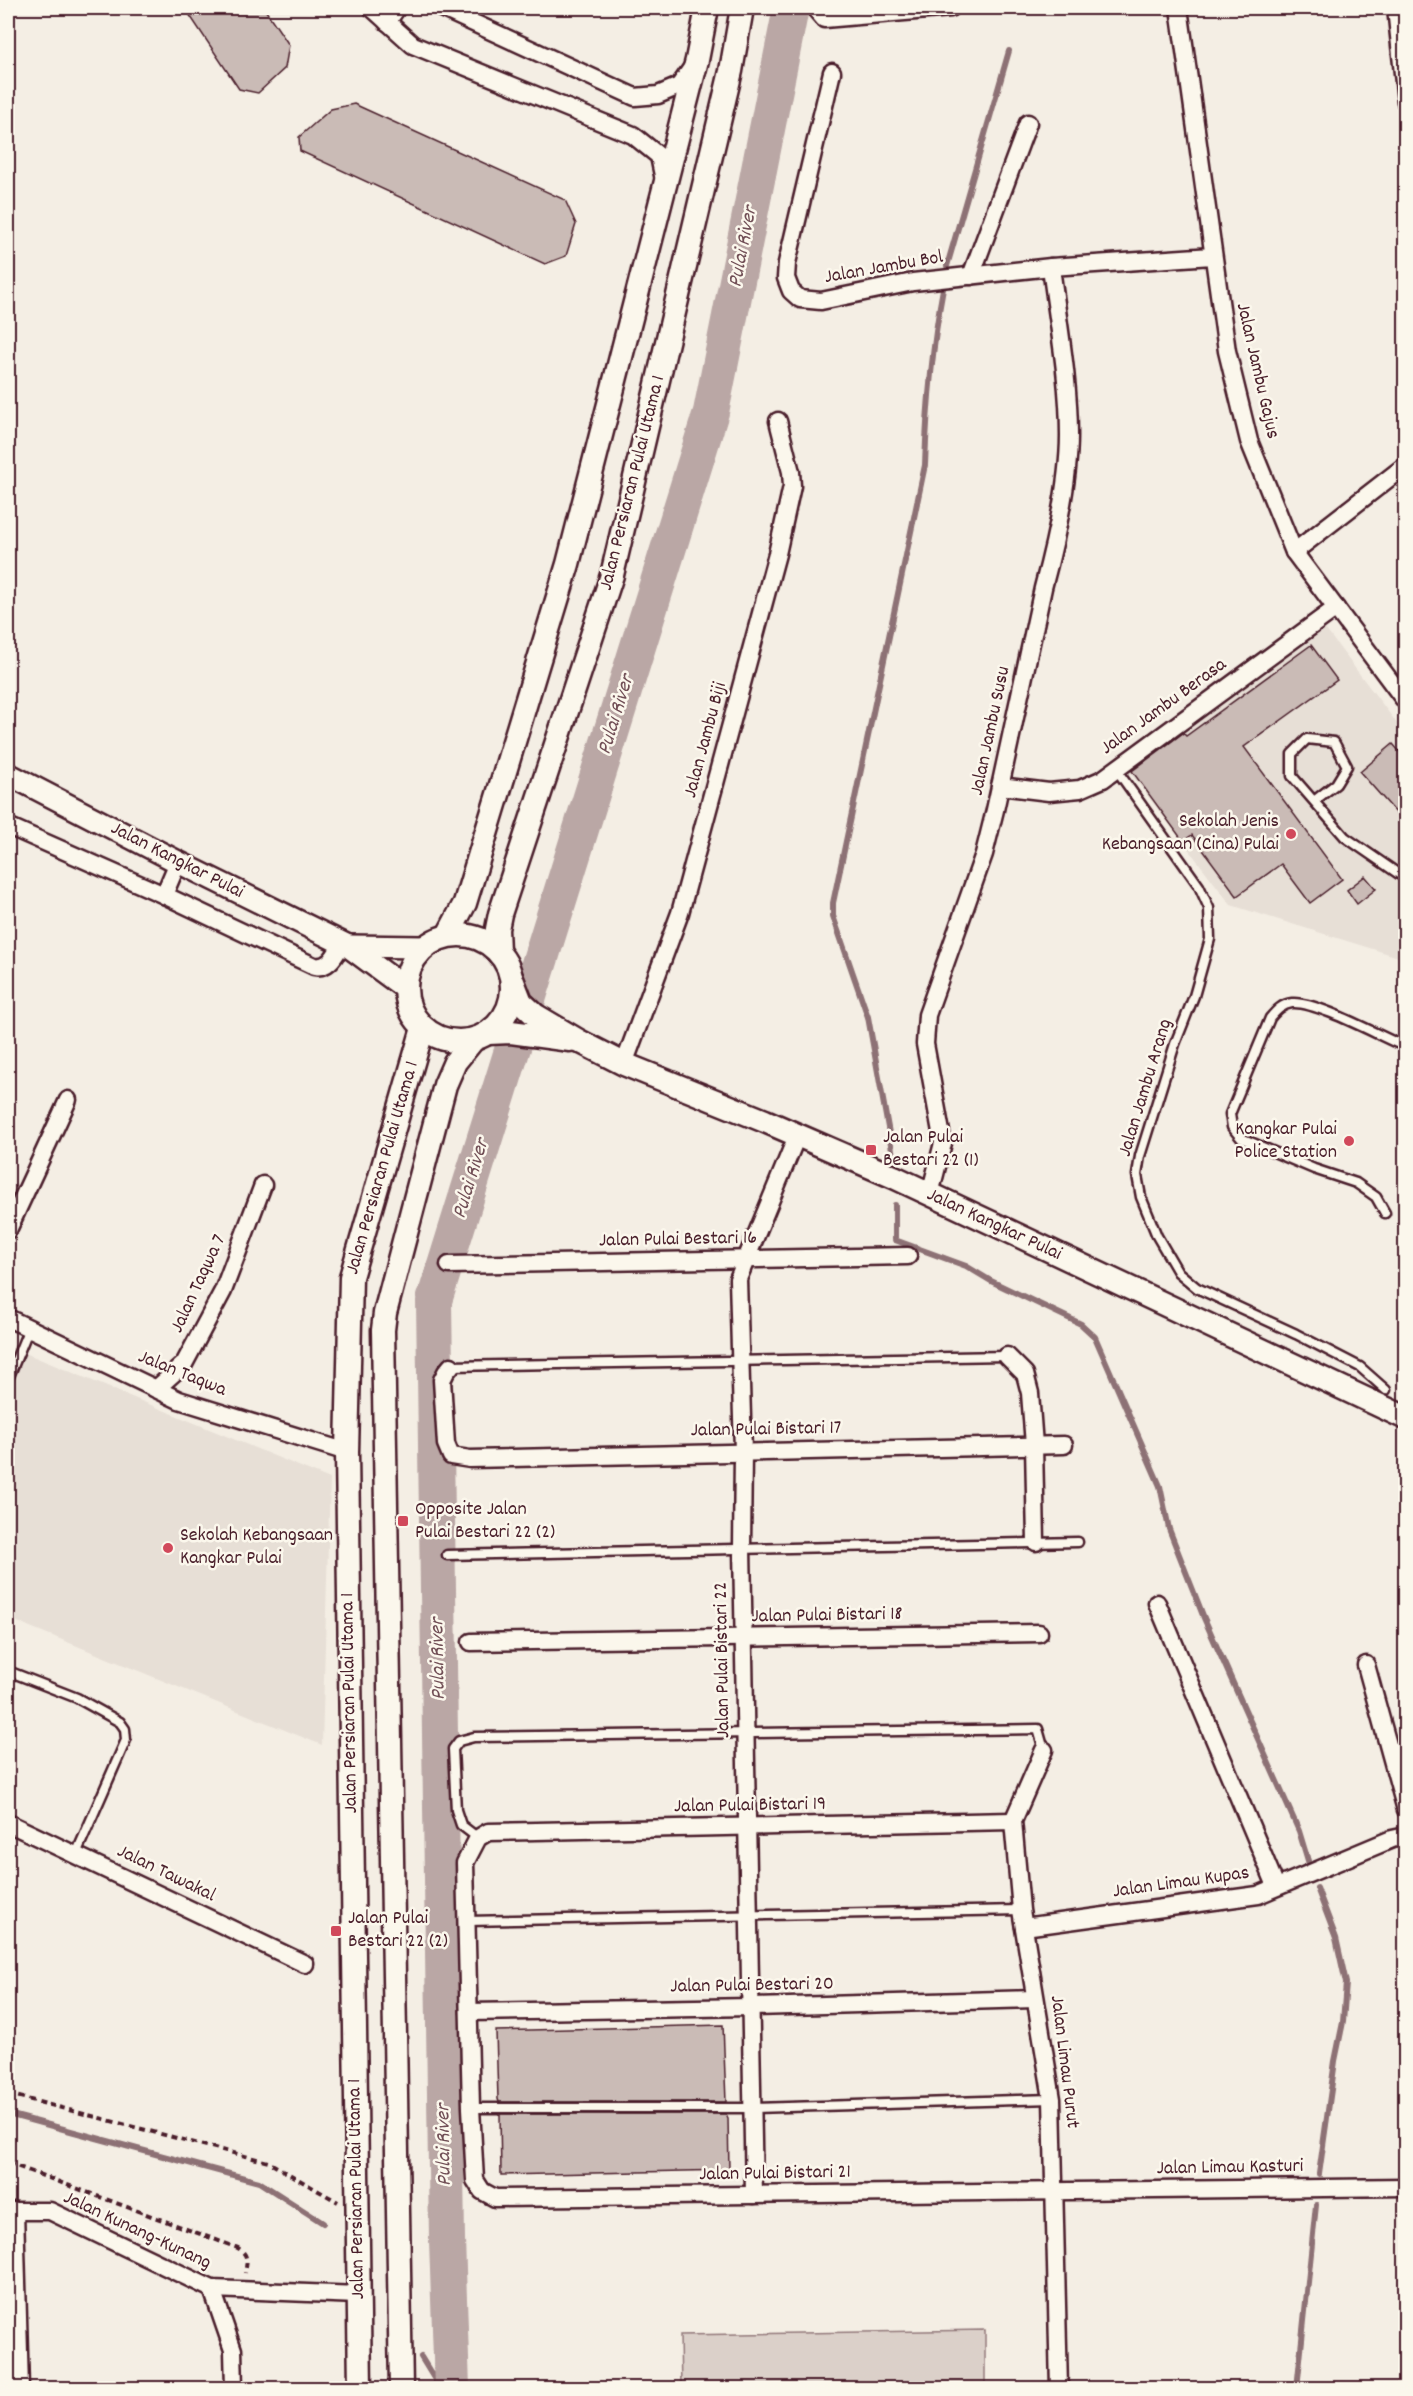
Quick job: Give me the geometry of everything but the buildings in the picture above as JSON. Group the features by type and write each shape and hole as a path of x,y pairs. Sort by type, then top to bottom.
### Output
{"main road":[{"path":"448,935 465,903 568,564 697,60 707,8"},
{"name":"Jalan Persiaran Pulai Utama 1","path":"498,951 497,929 500,914 612,575 731,71 742,8"},
{"path":"512,979 512,994 508,1010 500,1023 480,1036 455,1041 438,1037 423,1028 410,1010 405,988 408,968 423,947 448,935 475,937 498,951 509,969 512,979 524,1021"},
{"name":"Jalan Kangkar Pulai","path":"480,1036 524,1021 579,1041 624,1064 930,1194 1406,1418"},
{"name":"Jalan Persiaran Pulai Utama 1","path":"360,2388 347,1452 351,1277 423,1028"},
{"name":"Jalan Persiaran Pulai Utama 1","path":"401,2388 383,1330 385,1313 445,1085 455,1062 480,1036"}],"street":[{"path":"372,8 413,45 633,135 659,156 665,184"},
{"path":"387,22 397,8"},
{"path":"441,8 635,97 658,95 679,86 697,60"},
{"path":"819,8 818,12 824,19 951,8"},
{"name":"Jalan Jambu Gajus","path":"1179,8 1227,351 1249,441 1294,552 1406,702"},
{"path":"1396,8 1406,102"},
{"name":"Jalan Jambu Bol","path":"832,72 807,184 789,245 786,278 791,291 800,299 821,301 913,282 1052,267 1212,256"},
{"path":"971,276 1029,123"},
{"name":"Jalan Jambu Susu","path":"930,1194 943,1143 925,1044 927,1015 984,854 1052,553 1068,460 1068,413 1052,267"},
{"name":"Jalan Jambu Biji","path":"624,1064 680,913 777,554 792,486 791,472 778,421"},
{"path":"1294,552 1406,465"},
{"name":"Jalan Jambu Berasa","path":"1000,786 1050,792 1080,789 1103,779 1336,608"},
{"name":"Jalan Kangkar Pulai","path":"8,774 345,945 405,988"},
{"path":"8,826 164,895 314,966 321,968 329,964 345,945"},
{"path":"164,895 178,862"},
{"name":"Jalan Kangkar Pulai","path":"345,945 423,947"},
{"path":"8,1230 68,1100"},
{"name":"Jalan Pulai Bistari 22","path":"754,2195 742,1548 743,1452 738,1279 797,1136"},
{"name":"Jalan Taqwa 7","path":"156,1389 184,1364 223,1291 263,1185"},
{"name":"Jalan Pulai Bestari 16","path":"449,1265 908,1256"},
{"name":"Jalan Taqwa","path":"8,1318 179,1400 347,1452"},
{"path":"1007,1356 1025,1374 1030,1393 1034,1445 1036,1542"},
{"name":"Jalan Pulai Bistari 17","path":"452,1366 442,1380 446,1444 451,1456 470,1459 1064,1445"},
{"path":"1158,1603 1276,1886"},
{"name":"Jalan Pulai Bistari 18","path":"471,1642 1039,1633"},
{"path":"1366,1665 1406,1810"},
{"path":"1012,1821 1044,1750"},
{"name":"Jalan Pulai Bistari 19","path":"483,1835 1012,1821"},
{"name":"Jalan Limau Purut","path":"1012,1821 1022,1918 1052,2099 1059,2388"},
{"name":"Jalan Tawakal","path":"8,1823 305,1964"},
{"path":"471,2108 465,1863 483,1835"},
{"name":"Jalan Limau Kupas","path":"1022,1918 1258,1895 1406,1836"},
{"name":"Jalan Pulai Bestari 20","path":"469,2012 1035,1999"},
{"name":"Jalan Pulai Bistari 21","path":"471,2108 476,2180 482,2191 495,2198 1055,2192"},
{"name":"Jalan Limau Kasturi","path":"1055,2192 1406,2187"},
{"name":"Jalan Kunang-Kunang","path":"11,2212 50,2211 212,2289 358,2295"},
{"path":"11,2212 20,2388"},
{"name":"Jalan Kunang-Kunang","path":"212,2289 233,2350 234,2388"}],"lane":[{"path":"1314,801 1336,784 1347,766 1334,742 1307,739 1292,754 1292,776 1345,837 1406,879"},
{"name":"Jalan Jambu Arang","path":"1116,769 1199,886 1209,908 1210,939 1140,1156 1137,1175 1141,1197 1157,1236 1178,1272 1197,1288 1360,1367 1386,1390"},
{"path":"1385,1213 1376,1197 1356,1183 1314,1169 1241,1138 1232,1127 1230,1114 1270,1018 1282,1006 1293,1003 1311,1006 1397,1043"},
{"path":"8,1379 29,1328"},
{"path":"452,1366 1007,1356"},
{"path":"447,1555 1078,1542"},
{"path":"8,1671 76,1698 120,1722 125,1729 126,1740 75,1854"},
{"path":"483,1835 461,1825 456,1810 453,1749 459,1742 474,1737 1038,1729 1044,1750"},
{"path":"467,1921 749,1917 1022,1918"},
{"path":"471,2108 753,2108 1052,2099"}],"path":[{"path":"8,2094 268,2162 357,2213"},
{"path":"8,2163 238,2248 245,2253 247,2259 243,2290"}],"shaded area":[{"name":"Sekolah Jenis Kebangsaan (Cina) Pulai","path":"1317,618 1405,734 1405,959 1231,905 1122,762"},
{"name":"Sekolah Kebangsaan Kangkar Pulai","path":"8,1346 330,1479 322,1745 8,1618"},
{"path":"985,2330 985,2388 681,2388 680,2335"}],"waterway":[{"name":"Pulai River","path":"452,2388 447,2240 434,1301 711,412 791,8"},
{"path":"947,266 1009,51"},
{"path":"896,1172 868,1017 833,916 833,903 925,465 931,377 943,289"},
{"path":"895,1205 895,1240 966,1266 991,1281 1081,1324 1095,1337 1160,1486 1169,1529 1204,1618 1299,1831 1309,1864"},
{"path":"1317,1888 1336,1938 1346,1983 1343,2022 1335,2061 1319,2174"},
{"path":"8,2114 259,2182 323,2223"},
{"path":"1297,2388 1316,2205"},
{"path":"421,2357 440,2388"}],"place":[{"name":"Sekolah Jenis Kebangsaan (Cina) Pulai","path":"1291,834"},
{"name":"Kangkar Pulai Police Station","path":"1349,1141"},
{"name":"Jalan Pulai Bestari 22 (1)","path":"871,1150"},
{"name":"Opposite Jalan Pulai Bestari 22 (2)","path":"403,1521"},
{"name":"Sekolah Kebangsaan Kangkar Pulai","path":"168,1548"},
{"name":"Jalan Pulai Bestari 22 (2)","path":"336,1931"}]}
